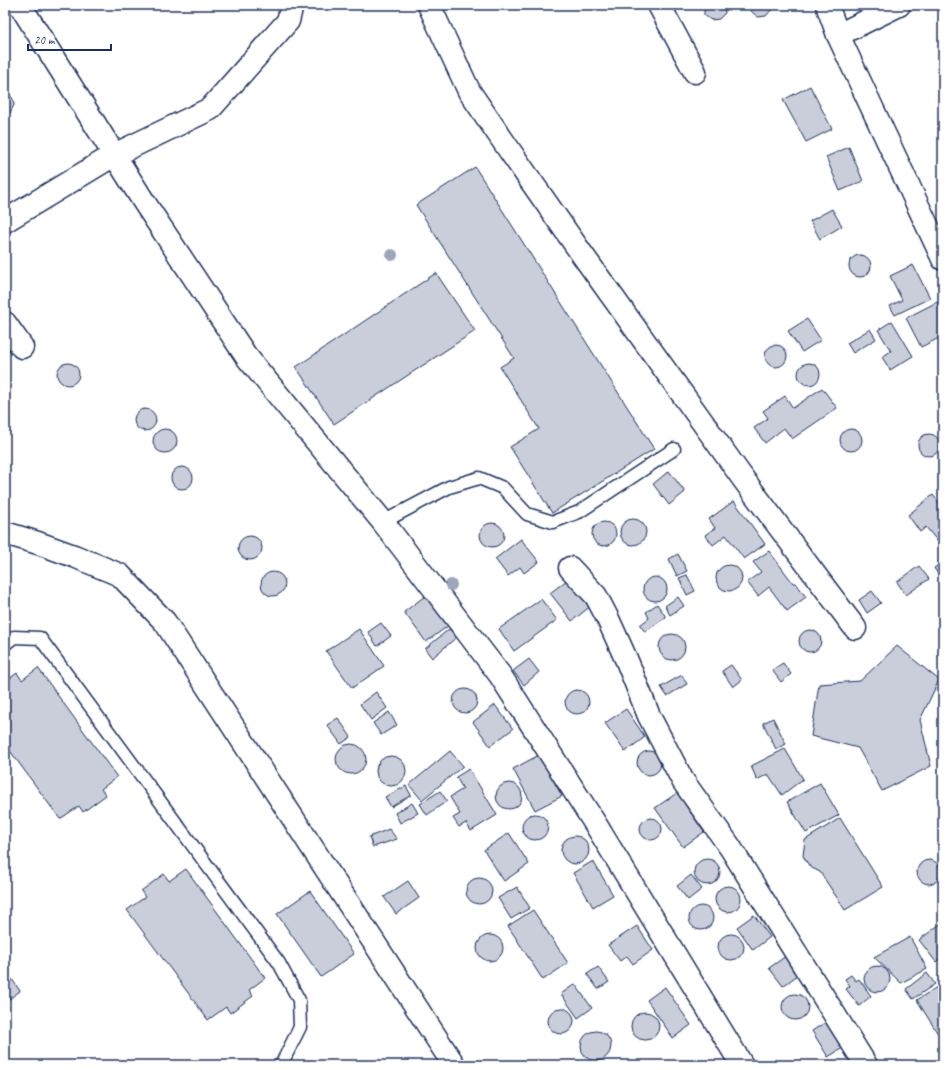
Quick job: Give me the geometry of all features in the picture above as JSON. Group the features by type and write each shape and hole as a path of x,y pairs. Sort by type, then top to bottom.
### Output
{"street":[{"path":"20,5 144,202 246,356 382,522 500,675 596,825 742,1065"},
{"path":"5,221 114,155 210,109 288,21 292,5"},
{"path":"429,5 469,91 512,154 744,480 856,628"},
{"path":"659,5 695,72"},
{"path":"827,5 838,35 943,259"},
{"path":"838,35 899,5"},
{"path":"5,323 22,347"},
{"path":"5,533 74,556 120,575 165,622 454,1065"},
{"path":"570,568 596,596 627,662 649,716 683,781 730,847 866,1065"}],"lane":[{"path":"382,522 449,487 479,478 503,488 526,514 553,522 579,512 674,449"},
{"path":"5,644 14,637 40,638 280,963 299,1000 300,1027 282,1065"}],"building":[{"path":"704,5 724,5 725,13 719,19 711,20 704,15"},
{"path":"750,5 771,5 772,9 766,16 758,17 751,11"},
{"path":"810,86 832,129 806,142 783,100"},
{"path":"5,93 9,94 13,99 14,105 10,113 5,115"},
{"path":"849,147 863,181 840,191 826,157"},
{"path":"475,167 654,449 552,513 510,447 539,429 500,367 514,358 416,205"},
{"path":"832,209 842,226 820,239 810,221"},
{"path":"860,255 868,258 871,266 868,274 860,277 852,274 849,266 852,258"},
{"path":"913,265 930,298 895,315 890,306 902,300 890,276"},
{"path":"436,273 475,331 334,424 296,367"},
{"path":"937,302 943,314 943,336 921,347 906,318"},
{"path":"807,319 821,340 802,352 788,331"},
{"path":"892,321 913,356 890,370 882,357 891,351 878,330"},
{"path":"870,329 876,339 853,353 847,343"},
{"path":"5,343 8,351 5,357"},
{"path":"776,345 784,348 787,356 784,364 776,367 768,364 765,356 768,348"},
{"path":"64,363 72,363 79,370 79,378 72,385 64,385 57,378 57,370"},
{"path":"809,363 817,366 820,374 817,382 809,385 801,382 798,374 801,366"},
{"path":"822,388 837,408 792,439 784,428 765,443 754,428 768,418 763,411 785,396 793,408"},
{"path":"141,409 149,409 156,416 156,424 149,431 141,431 134,424 134,416"},
{"path":"165,429 173,433 177,441 173,449 165,453 157,449 153,441 157,433"},
{"path":"851,429 859,432 862,440 859,448 851,451 843,448 840,440 843,432"},
{"path":"929,434 937,437 940,445 937,453 929,456 921,453 918,445 921,437"},
{"path":"178,467 186,467 193,474 193,482 186,489 178,489 171,482 171,474"},
{"path":"669,471 685,492 669,505 653,484"},
{"path":"933,495 943,508 943,538 938,542 926,527 920,532 908,515"},
{"path":"734,501 765,544 744,559 726,535 713,545 705,535 715,528 709,519"},
{"path":"633,519 642,523 646,532 642,541 633,545 624,541 620,532 624,523"},
{"path":"604,522 613,525 616,534 613,543 604,546 595,543 592,534 595,525"},
{"path":"492,523 500,527 504,535 500,543 492,547 484,543 480,535 484,527"},
{"path":"250,536 258,540 262,548 258,556 250,560 242,556 238,548 242,540"},
{"path":"521,539 539,562 524,573 520,567 508,576 495,559"},
{"path":"769,551 793,583 796,583 806,597 787,611 769,587 758,596 747,582 761,572 753,562"},
{"path":"678,554 687,571 677,576 669,559"},
{"path":"943,562 943,578 941,579 934,568"},
{"path":"729,565 738,569 742,578 738,587 729,591 720,587 716,578 720,569"},
{"path":"919,566 929,579 906,595 897,582"},
{"path":"273,572 281,576 285,584 281,592 273,596 265,592 261,584 265,576"},
{"path":"687,575 695,591 687,595 679,578"},
{"path":"571,577 592,605 572,621 550,593"},
{"path":"655,577 664,580 667,589 664,598 655,601 646,598 643,589 646,580"},
{"path":"872,591 881,603 867,613 859,600"},
{"path":"425,596 448,626 426,642 404,612"},
{"path":"678,597 684,606 670,615 665,606"},
{"path":"541,599 557,620 514,651 499,629"},
{"path":"657,604 666,617 645,632 640,625 649,618 646,612"},
{"path":"381,623 391,636 377,646 368,632"},
{"path":"359,629 384,666 352,688 326,651"},
{"path":"449,629 457,637 432,658 425,649"},
{"path":"810,630 818,633 821,641 818,649 810,652 802,649 799,641 802,633"},
{"path":"672,634 681,638 685,647 681,656 672,660 663,656 659,647 663,638"},
{"path":"897,646 939,680 920,720 931,766 882,791 858,748 811,736 819,684 860,681"},
{"path":"529,659 539,672 524,685 513,671"},
{"path":"783,663 791,674 781,682 772,670"},
{"path":"731,665 742,680 733,687 722,671"},
{"path":"38,668 117,777 101,789 106,795 83,812 79,806 60,819 5,744 5,682 17,673 22,680"},
{"path":"682,675 687,684 667,696 661,687"},
{"path":"465,689 474,692 477,701 474,710 465,713 456,710 453,701 456,692"},
{"path":"577,690 586,693 589,702 586,711 577,714 568,711 565,702 568,693"},
{"path":"376,692 387,708 371,720 360,704"},
{"path":"495,705 513,729 490,746 473,722"},
{"path":"626,709 645,737 625,752 605,723"},
{"path":"389,712 397,725 381,735 373,723"},
{"path":"338,718 351,737 341,744 327,725"},
{"path":"773,718 786,744 776,749 763,723"},
{"path":"351,744 362,748 366,759 362,770 351,774 340,770 336,759 340,748"},
{"path":"785,749 803,779 782,795 768,774 757,780 751,766"},
{"path":"450,751 463,766 422,800 409,785"},
{"path":"649,751 654,752 660,758 660,768 654,774 649,775 644,774 638,768 637,763 638,758 644,752"},
{"path":"539,755 562,796 535,810 513,769"},
{"path":"391,756 402,760 406,771 402,782 391,786 380,782 376,771 380,760"},
{"path":"469,769 497,815 471,831 466,823 459,827 453,818 460,814 450,797 463,789 456,777"},
{"path":"509,783 518,787 522,796 518,805 509,809 500,805 496,796 500,787"},
{"path":"820,783 839,815 806,833 787,802"},
{"path":"406,786 411,795 391,807 385,797"},
{"path":"440,791 447,801 427,815 420,804"},
{"path":"677,793 704,832 683,847 655,808"},
{"path":"412,803 418,813 400,823 395,813"},
{"path":"535,814 544,818 548,827 544,836 535,840 526,836 522,827 526,818"},
{"path":"651,818 659,821 662,829 659,837 651,840 643,837 640,829 643,821"},
{"path":"840,818 883,887 845,910 820,872 810,867 803,856 805,840"},
{"path":"389,829 397,839 373,847 369,837"},
{"path":"509,833 529,864 504,881 484,850"},
{"path":"575,836 585,840 589,850 585,860 575,864 565,860 561,850 565,840"},
{"path":"707,859 716,863 720,872 716,881 707,885 698,881 694,872 698,863"},
{"path":"929,860 938,863 941,872 938,881 929,884 920,881 917,872 920,863"},
{"path":"593,861 613,895 593,907 573,873"},
{"path":"186,869 265,978 249,990 253,996 230,1013 226,1007 208,1020 127,910 145,897 141,891 164,874 169,881"},
{"path":"691,875 702,889 688,900 677,886"},
{"path":"479,878 488,882 492,891 488,900 479,904 470,900 466,891 470,882"},
{"path":"408,881 419,898 396,914 384,897"},
{"path":"728,886 737,890 741,899 737,908 728,912 719,908 715,899 719,890"},
{"path":"517,887 530,908 511,919 498,898"},
{"path":"310,891 354,954 321,977 277,914"},
{"path":"701,906 710,909 713,918 710,927 701,930 692,927 689,918 692,909"},
{"path":"533,910 568,963 543,980 508,926"},
{"path":"754,915 770,937 753,950 737,927"},
{"path":"943,922 943,956 936,962 919,940"},
{"path":"637,926 653,950 633,964 627,956 620,961 608,945"},
{"path":"731,934 740,938 744,947 740,956 731,960 722,956 718,947 722,938"},
{"path":"490,935 499,939 503,948 499,957 490,961 481,957 477,948 481,939"},
{"path":"910,937 927,969 901,983 874,957"},
{"path":"786,956 799,974 783,986 769,968"},
{"path":"877,966 886,970 890,979 886,988 877,992 868,988 864,979 868,970"},
{"path":"598,967 609,982 598,989 587,974"},
{"path":"5,969 20,991 5,1002"},
{"path":"927,973 935,984 913,999 906,989"},
{"path":"851,975 856,981 859,979 871,996 859,1006 846,989 850,986 845,979"},
{"path":"943,983 943,1042 917,1000"},
{"path":"575,984 592,1008 578,1018 561,994"},
{"path":"665,987 691,1025 673,1038 647,1000"},
{"path":"795,994 804,998 808,1007 804,1016 795,1020 786,1016 782,1007 786,998"},
{"path":"5,1003 9,1009 5,1011"},
{"path":"561,1008 570,1012 574,1021 570,1030 561,1034 552,1030 548,1021 552,1012"},
{"path":"645,1012 655,1016 659,1026 655,1036 645,1040 635,1036 631,1026 635,1016"},
{"path":"829,1020 846,1046 828,1057 812,1031"},
{"path":"596,1031 607,1035 611,1046 607,1057 596,1061 585,1057 581,1046 585,1035"}]}
